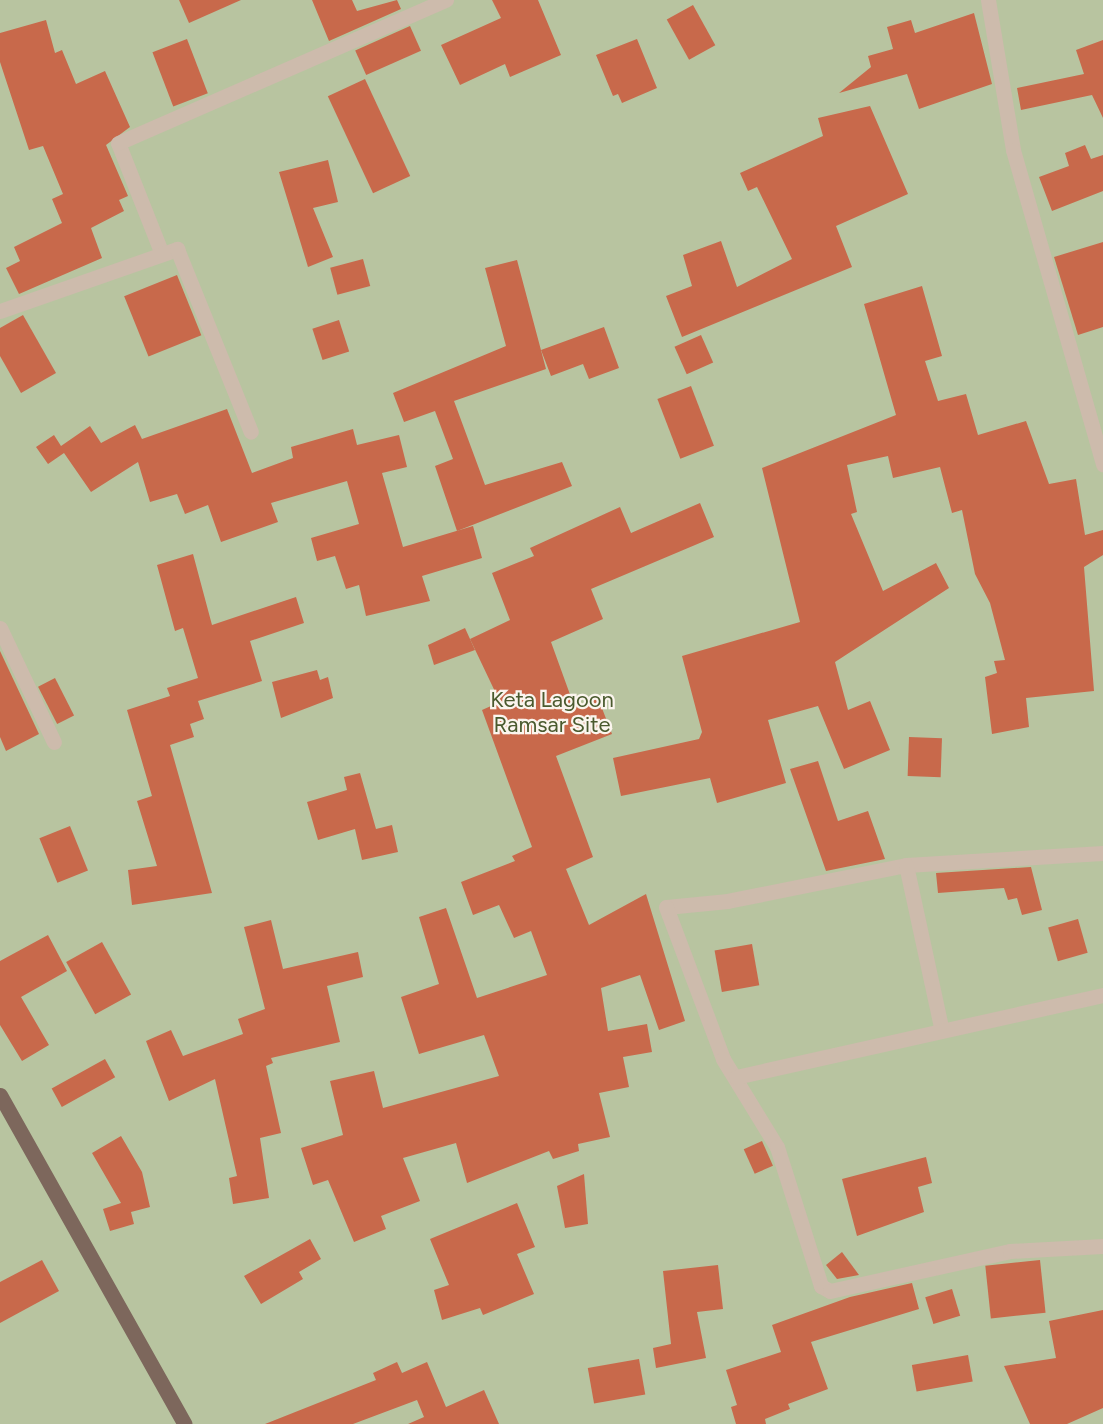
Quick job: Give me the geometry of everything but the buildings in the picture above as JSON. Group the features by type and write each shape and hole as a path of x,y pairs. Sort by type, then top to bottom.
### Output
{"main road":[{"path":"0,1095 185,1424"}],"street":[{"path":"162,254 118,143 446,0"},
{"path":"988,0 1013,150 1103,464"},
{"path":"0,311 177,249 251,432"},
{"path":"0,628 54,742"},
{"path":"1103,853 906,866 728,901 666,907 723,1059 777,1147 818,1279 830,1291 1010,1251 1103,1246"},
{"path":"906,866 941,1027"},
{"path":"736,1077 941,1027 1103,995"}],"green space":[{"name":"Keta Lagoon Ramsar Site","path":"0,0 1103,0 1103,1424 0,1424"}]}
